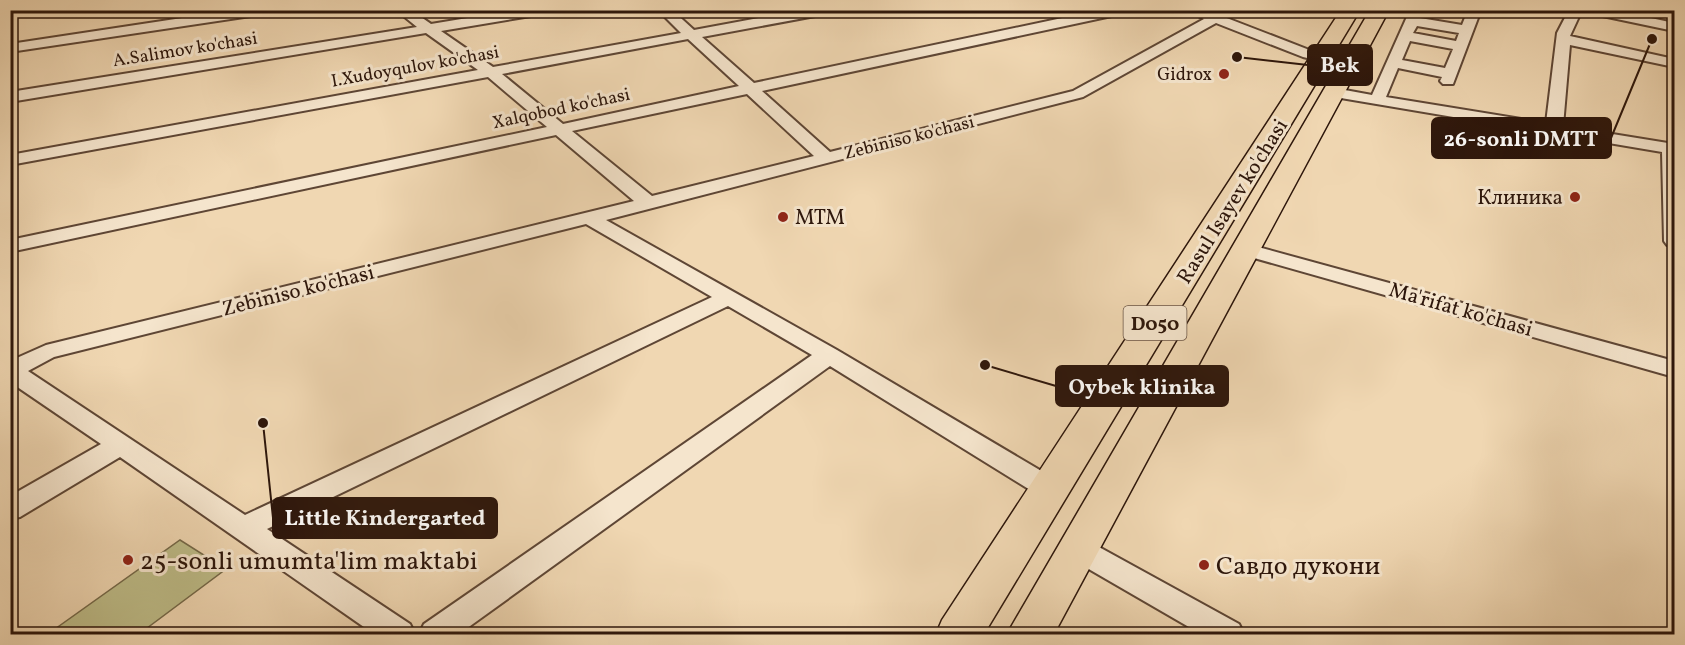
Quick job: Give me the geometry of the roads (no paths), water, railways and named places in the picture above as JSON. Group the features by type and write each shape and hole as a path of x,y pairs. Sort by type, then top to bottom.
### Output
{"main road":[{"name":"Rasul Isayev ko'chasi","path":"1030,634 1334,93 1339,57 1351,10"},
{"name":"Rasul Isayev ko'chasi","path":"959,634 1050,489 1339,57 1380,10"}],"street":[{"name":"A.Salimov ko'chasi","path":"10,48 265,10"},
{"path":"402,10 491,72 648,203"},
{"name":"A.Salimov ko'chasi","path":"10,97 543,10"},
{"path":"664,10 827,158"},
{"name":"I.Xudoyqulov ko'chasi","path":"10,160 826,10"},
{"name":"Xalqobod ko'chasi","path":"10,246 1121,10"},
{"path":"1193,10 1216,15 1339,57"},
{"path":"1554,129 1564,33 1576,10"},
{"path":"1593,10 1674,27"},
{"path":"1393,63 1449,78 1470,13"},
{"name":"Zebiniso ko'chasi","path":"11,370 46,352 1078,94 1216,15"},
{"path":"1377,100 1414,16 1466,30"},
{"path":"1405,36 1461,46"},
{"path":"1563,39 1674,63"},
{"path":"1334,93 1672,149 1674,241"},
{"path":"589,218 829,355 1050,489"},
{"name":"Ma'rifat ko'chasi","path":"1247,250 1674,369"},
{"path":"244,528 728,298"},
{"path":"435,634 829,355"},
{"path":"11,370 399,634"},
{"path":"10,509 122,444"},
{"path":"1078,549 1228,634"}],"place":[{"name":"26-sonli DMTT","path":"1652,39"},
{"name":"Bek","path":"1237,57"},
{"name":"Gidrox","path":"1224,74"},
{"name":"Клиника","path":"1575,197"},
{"name":"MTM","path":"783,217"},
{"name":"Oybek klinika","path":"985,365"},
{"name":"Little Kindergarted","path":"263,423"},
{"name":"25-sonli umumta'lim maktabi","path":"128,560"},
{"name":"Савдо дукони","path":"1204,565"}]}
